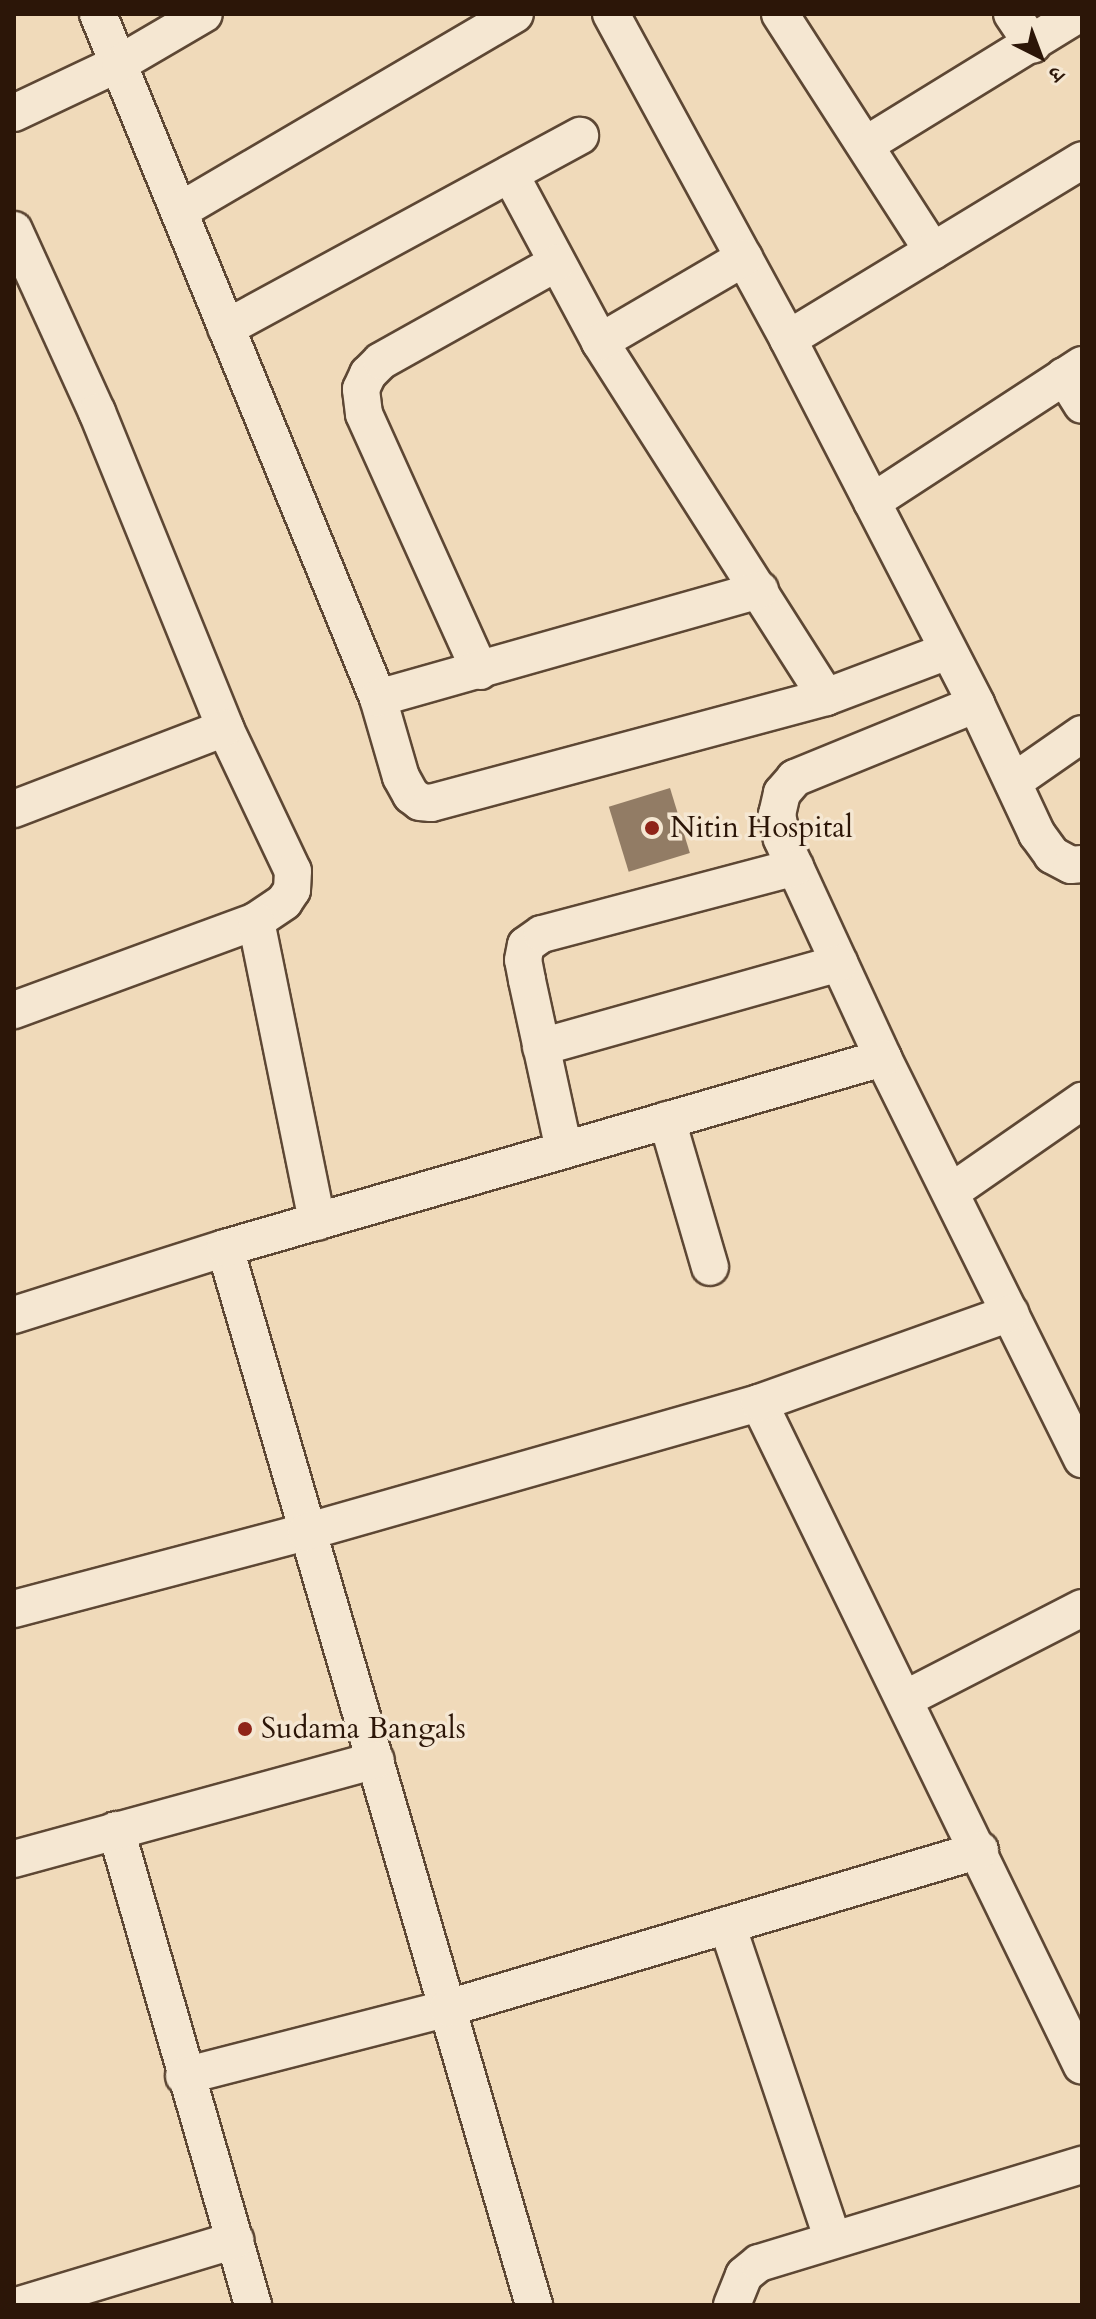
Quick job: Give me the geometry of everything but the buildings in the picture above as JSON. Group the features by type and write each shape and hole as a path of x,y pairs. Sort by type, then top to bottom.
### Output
{"street":[{"path":"98,14 181,210 226,328 378,698 401,777 411,795 420,802 431,803 826,697 948,651"},
{"path":"14,113 120,63 204,14"},
{"path":"181,210 515,14"},
{"path":"611,14 788,339 976,704 1037,834 1052,855 1071,865 1082,864"},
{"path":"780,14 867,144 933,251"},
{"path":"1012,14 1033,45"},
{"path":"867,144 1033,45 1078,14"},
{"path":"226,328 580,136"},
{"path":"788,339 1082,160"},
{"path":"510,174 600,342 826,697"},
{"path":"14,230 97,412 225,728 293,871 292,890 284,902 256,921 14,1010"},
{"path":"600,342 744,258"},
{"path":"480,671 364,414 361,389 368,374 381,361 556,263"},
{"path":"872,502 1076,382"},
{"path":"378,698 760,590"},
{"path":"976,704 795,778 782,793 777,814 782,839 883,1058 1082,1459"},
{"path":"14,809 225,728"},
{"path":"1013,782 1082,734"},
{"path":"564,1150 523,960 526,945 542,934 795,867"},
{"path":"256,921 317,1222"},
{"path":"541,1047 839,963"},
{"path":"14,1315 225,1248 883,1058"},
{"path":"951,1192 1082,1101"},
{"path":"667,1120 710,1267"},
{"path":"225,1248 534,2305"},
{"path":"14,1609 306,1532 759,1403 1010,1313"},
{"path":"759,1403 980,1850 1082,2066"},
{"path":"905,1699 1082,1608"},
{"path":"14,1859 376,1760"},
{"path":"116,1830 184,2076 253,2305"},
{"path":"184,2076 448,2008 980,1850"},
{"path":"727,1925 833,2240"},
{"path":"732,2305 744,2275 759,2263 1082,2165"},
{"path":"20,2305 235,2240"}],"place":[{"name":"Nitin Hospital","path":"652,828"},
{"name":"Sudama Bangals","path":"245,1729"}]}
